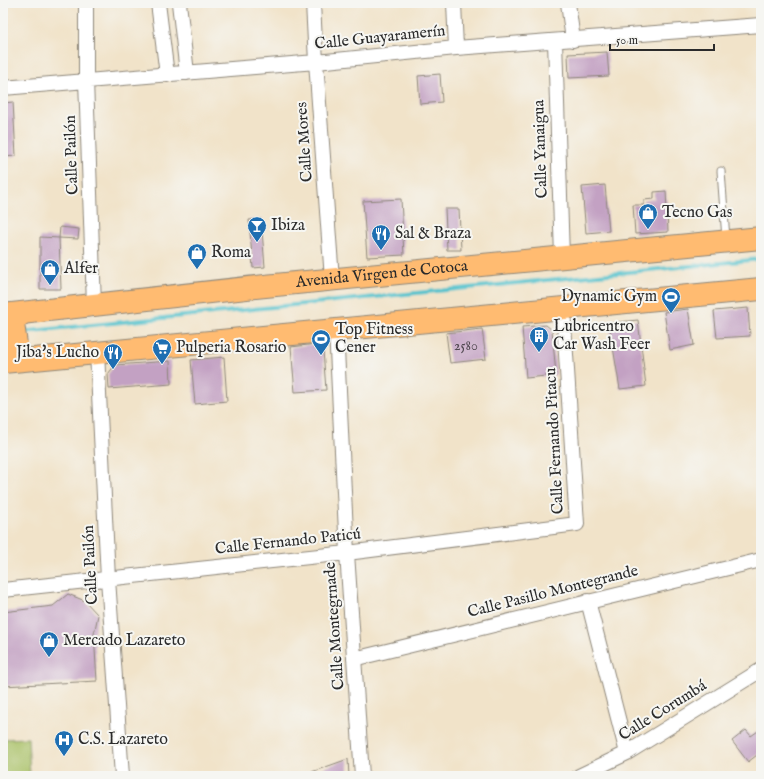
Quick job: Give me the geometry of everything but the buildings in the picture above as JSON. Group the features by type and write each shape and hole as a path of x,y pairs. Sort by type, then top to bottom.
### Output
{"main road":[{"name":"Avenida Virgen de Cotoca","path":"11,341 94,305 332,279 761,238"},
{"name":"Avenida Virgen de Cotoca","path":"11,341 97,352 761,289"}],"street":[{"name":"Calle Pailón","path":"86,3 86,80 94,305"},
{"path":"158,3 167,75"},
{"path":"179,3 187,73"},
{"name":"Calle Mores","path":"314,3 316,62 332,279"},
{"path":"454,3 456,48"},
{"path":"568,3 572,40"},
{"name":"Calle Guayaramerín","path":"3,88 316,62 456,48 761,25"},
{"name":"Calle Yanaigua","path":"555,41 562,257"},
{"name":"Calle Fernando Pitacu","path":"563,308 577,524"},
{"name":"Calle Montegrnade","path":"336,329 347,553 362,776"},
{"name":"Calle Pailón","path":"97,352 108,579 122,776"},
{"name":"Calle Fernando Paticú","path":"3,590 347,553 577,524"},
{"name":"Calle Pasillo Montegrande","path":"354,659 761,560"},
{"path":"588,601 627,753"},
{"name":"Calle Corumbá","path":"579,776 627,753 761,670"}],"lane":[{"path":"721,171 726,241"}],"green space":[{"path":"28,738 30,776 3,776 3,739"}],"waterway":[{"path":"21,332 761,259"}],"place":[{"name":"Tecno Gas","path":"648,230"},
{"name":"Ibiza","path":"257,243"},
{"name":"Sal & Braza","path":"381,251"},
{"name":"Roma","path":"197,270"},
{"name":"Alfer","path":"50,286"},
{"name":"Dynamic Gym","path":"671,314"},
{"name":"Lubricentro Car Wash Feer","path":"539,353"},
{"name":"Top Fitness Cener","path":"321,356"},
{"name":"Pulperia Rosario","path":"162,365"},
{"name":"Jiba's Lucho","path":"113,370"},
{"name":"Mercado Lazareto","path":"49,658"},
{"name":"C.S. Lazareto","path":"64,757"}]}
